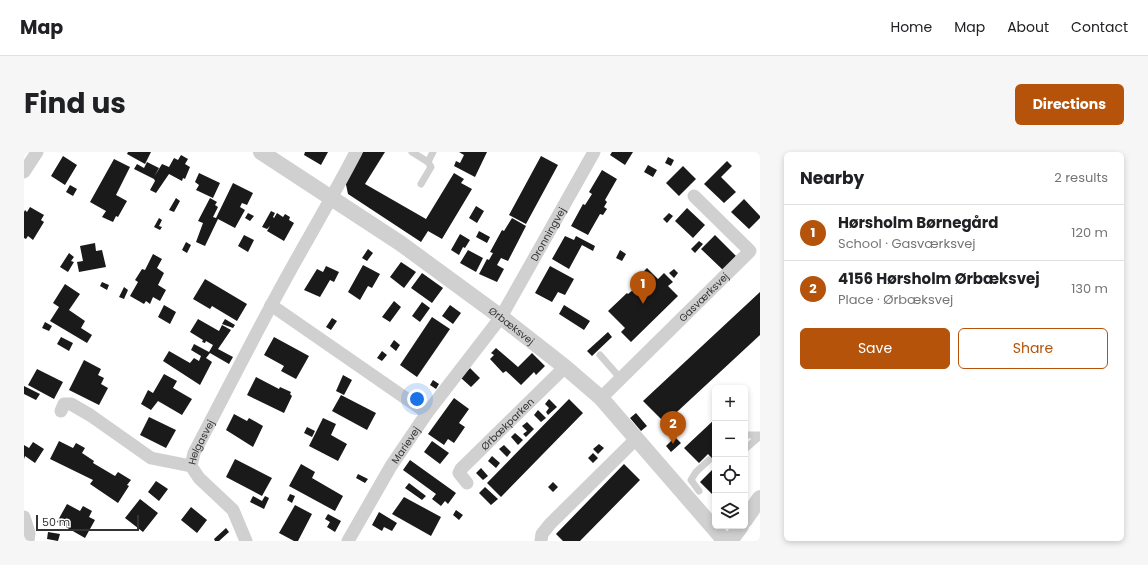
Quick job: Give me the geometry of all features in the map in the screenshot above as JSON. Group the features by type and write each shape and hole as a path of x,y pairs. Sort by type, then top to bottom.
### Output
{"street":[{"path":"24,172 37,152"},
{"name":"Ørbæksvej","path":"261,152 332,197 400,243 501,317 565,367 601,398 636,439 696,494 724,541"},
{"name":"Helgasvej","path":"61,411 64,404 70,404 151,458 191,466 194,453 271,305 356,152"},
{"name":"Dronningvej","path":"501,317 594,152"},
{"name":"Gasværksvej","path":"601,398 755,252 694,196"},
{"path":"271,305 427,413"},
{"name":"Marievej","path":"348,541 391,466 427,413 501,317"},
{"name":"Ørbækparken","path":"467,482 459,473 461,470 565,367"},
{"path":"541,541 542,534 550,524 636,439"},
{"path":"191,466 199,478 233,510 246,541"},
{"path":"24,517 29,533 28,541"},
{"path":"730,541 738,529"}],"lane":[{"path":"412,152 428,162 431,167 421,184"},
{"path":"428,162 433,152"},
{"path":"600,355 621,379"},
{"path":"748,435 760,435"},
{"path":"748,446 760,435"},
{"path":"696,494 691,480 696,472 709,460"}],"building":[{"path":"128,152 151,152 145,164 127,154"},
{"path":"305,152 328,152 321,165 304,155"},
{"path":"363,152 385,152 365,184 426,219 454,173 464,179 461,183 472,189 442,239 428,231 421,242 348,194 345,180"},
{"path":"459,152 487,152 475,177 454,166 456,161 460,163 464,155"},
{"path":"612,152 633,152 625,165 610,155"},
{"path":"181,155 188,159 185,164 190,167 185,179 183,178 182,181 169,174 156,193 150,190 155,181 154,179 134,169 137,164 144,168 147,162 159,168 154,177 162,164 169,167 174,158 178,160"},
{"path":"63,156 77,165 65,185 51,176"},
{"path":"541,156 558,165 526,224 509,215"},
{"path":"668,157 674,160 671,166 665,163"},
{"path":"114,159 130,167 116,195 127,201 118,217 116,216 113,222 102,217 106,211 90,202"},
{"path":"727,161 732,166 721,177 736,192 724,203 704,184"},
{"path":"648,165 657,170 653,177 644,172"},
{"path":"683,166 696,179 679,196 666,183"},
{"path":"602,170 617,179 605,200 607,202 604,207 607,209 603,215 600,214 588,235 571,226 583,204 585,205 592,194 589,192"},
{"path":"199,173 220,183 213,198 196,190 199,185 195,182"},
{"path":"233,183 253,193 247,205 242,203 240,207 245,210 235,228 218,219 205,246 196,242 203,223 198,221 210,198 217,202 215,205 218,207 213,217 216,218"},
{"path":"70,185 77,189 73,196 66,192"},
{"path":"176,198 180,201 174,212 169,210"},
{"path":"744,199 760,216 760,218 749,229 731,212"},
{"path":"476,206 484,211 477,223 469,218"},
{"path":"30,207 44,215 41,220 44,222 33,240 28,236 26,239 24,238 24,212 25,210 27,212"},
{"path":"687,208 705,225 693,238 675,221"},
{"path":"271,211 275,213 274,218 277,213 283,217 285,214 290,217 289,220 294,223 284,241 267,231 270,226 267,229 262,227"},
{"path":"248,213 254,216 250,221 245,218"},
{"path":"669,213 673,216 667,223 663,219"},
{"path":"159,218 162,220 159,226 162,227 160,230 154,227"},
{"path":"512,218 526,226 508,261 501,258 497,265 504,269 497,282 479,274 487,259 489,260 493,253 490,252 502,230 504,231"},
{"path":"479,231 490,237 487,243 476,237"},
{"path":"460,234 470,240 465,248 463,247 459,255 451,250"},
{"path":"244,235 254,240 248,252 238,246"},
{"path":"715,235 736,256 723,270 701,249"},
{"path":"565,236 574,240 576,236 595,246 593,251 582,245 569,269 552,259"},
{"path":"699,241 703,244 695,253 691,249"},
{"path":"186,242 191,245 187,253 182,250"},
{"path":"95,243 96,251 102,250 106,267 79,272 77,262 83,261 80,246"},
{"path":"368,249 373,253 367,261 362,258"},
{"path":"468,250 483,258 476,272 460,263"},
{"path":"620,250 626,254 622,261 616,258"},
{"path":"69,253 74,257 71,261 74,262 68,272 60,267"},
{"path":"153,254 162,259 157,268 164,273 158,285 166,290 160,301 153,297 150,304 146,301 144,304 130,296 138,282 135,280 142,269 145,270"},
{"path":"401,262 416,272 404,288 390,277"},
{"path":"363,265 380,274 372,288 368,286 360,300 348,292"},
{"path":"326,266 339,272 334,282 330,280 320,297 304,290 317,269 323,272"},
{"path":"550,266 574,279 565,295 558,292 552,302 535,293"},
{"path":"647,268 658,279 664,273 673,282 668,286 678,296 631,342 621,332 625,328 608,311 627,293 628,294 634,289 630,285"},
{"path":"674,269 678,273 674,278 669,273"},
{"path":"422,273 443,288 432,303 411,288"},
{"path":"205,279 247,304 237,321 212,306 210,309 193,299"},
{"path":"102,282 109,285 107,290 100,286"},
{"path":"65,284 80,294 69,310 85,321 81,328 92,335 87,343 50,321 59,307 53,303"},
{"path":"124,287 128,290 124,299 119,297"},
{"path":"760,292 760,335 665,423 643,401"},
{"path":"394,301 401,307 390,322 382,317"},
{"path":"422,302 430,308 420,322 412,316"},
{"path":"164,305 176,312 170,324 158,317"},
{"path":"450,305 461,313 453,324 442,316"},
{"path":"564,305 590,321 584,330 559,314"},
{"path":"432,317 450,329 417,377 400,365"},
{"path":"332,318 337,321 331,330 326,327"},
{"path":"198,319 219,331 222,325 231,330 218,349 233,357 229,364 210,353 206,358 212,362 200,385 163,361 169,351 190,363 194,358 199,361 201,356 191,350 194,344 209,352 213,345 206,341 205,343 202,342 203,340 190,332"},
{"path":"225,319 235,325 233,328 222,324"},
{"path":"45,322 52,326 49,331 42,328"},
{"path":"608,332 612,337 592,356 587,351"},
{"path":"61,337 73,343 69,351 57,344"},
{"path":"274,337 309,356 296,379 281,371 284,366 264,355"},
{"path":"394,340 400,345 396,351 390,346"},
{"path":"496,348 518,367 532,353 545,366 536,375 534,372 521,385 506,371 503,373 490,359 494,355 491,353"},
{"path":"382,351 387,355 382,361 377,358"},
{"path":"84,360 101,369 98,375 104,378 101,384 108,388 99,405 69,390"},
{"path":"470,368 480,378 471,387 461,378"},
{"path":"37,369 63,382 54,399 28,385"},
{"path":"164,374 177,381 173,388 192,399 182,415 158,401 151,410 141,404 148,390 153,393"},
{"path":"343,375 352,380 344,395 336,391"},
{"path":"256,377 279,389 280,387 291,392 290,394 292,396 284,413 247,395"},
{"path":"433,380 439,384 436,389 430,385"},
{"path":"24,386 40,394 36,400 24,394"},
{"path":"341,395 376,413 367,430 332,411"},
{"path":"454,398 469,409 459,423 465,427 454,443 448,439 444,445 428,434"},
{"path":"549,399 557,407 548,415 546,412 549,408 545,404"},
{"path":"569,399 583,413 501,497 487,483"},
{"path":"538,410 546,418 541,422 534,415"},
{"path":"636,413 647,426 641,431 630,418"},
{"path":"234,414 247,421 249,418 263,426 253,447 226,430"},
{"path":"149,417 176,430 166,448 140,435"},
{"path":"323,418 336,424 331,435 347,444 338,461 309,446"},
{"path":"527,422 534,429 526,437 523,434 527,431 522,426"},
{"path":"712,422 712,459 708,454 699,463 684,448"},
{"path":"307,427 315,431 312,437 304,433"},
{"path":"515,433 523,440 518,445 511,437"},
{"path":"675,437 681,443 671,452 666,446"},
{"path":"59,441 73,448 76,443 85,448 82,453 94,461 93,463 115,476 118,472 131,480 127,485 129,486 118,503 90,484 93,480 50,459"},
{"path":"432,441 449,453 440,464 424,452"},
{"path":"33,442 44,449 35,463 25,456 24,459 24,445 29,448"},
{"path":"599,444 604,448 598,454 593,449"},
{"path":"504,445 511,452 507,457 499,449"},
{"path":"593,453 598,458 593,463 588,458"},
{"path":"492,456 500,463 496,468 488,461"},
{"path":"235,459 272,478 262,496 226,477"},
{"path":"410,460 456,493 448,504 445,501 441,506 432,499 436,494 403,470"},
{"path":"301,464 315,472 312,478 343,496 335,511 289,486"},
{"path":"624,464 640,480 580,541 563,541 556,534"},
{"path":"481,468 488,476 483,480 476,473"},
{"path":"712,470 712,494 700,482"},
{"path":"358,474 368,479 365,483 356,478"},
{"path":"156,481 168,489 159,501 148,492"},
{"path":"553,482 558,487 553,492 548,487"},
{"path":"409,483 426,496 422,500 405,488"},
{"path":"485,487 498,499 491,505 479,493"},
{"path":"290,494 295,496 292,503 287,500"},
{"path":"253,496 262,501 265,496 269,498 264,509 250,502"},
{"path":"404,497 441,517 431,536 392,514"},
{"path":"140,499 158,513 143,532 125,518"},
{"path":"67,504 80,511 83,506 92,511 89,517 95,520 85,538 57,522"},
{"path":"295,505 312,514 298,541 294,541 279,533"},
{"path":"191,507 207,520 197,533 181,520"},
{"path":"456,510 463,515 459,520 453,515"},
{"path":"379,512 397,523 392,531 384,527 382,531 372,525"},
{"path":"328,514 341,521 335,532 327,527 330,522 325,519"},
{"path":"226,528 229,532 219,541 215,541 214,539"},
{"path":"48,532 60,534 58,541 47,539"}],"place":[{"name":"Hørsholm Børnegård","path":"643,304"},
{"name":"4156 Hørsholm Ørbæksvej","path":"673,444"}]}
